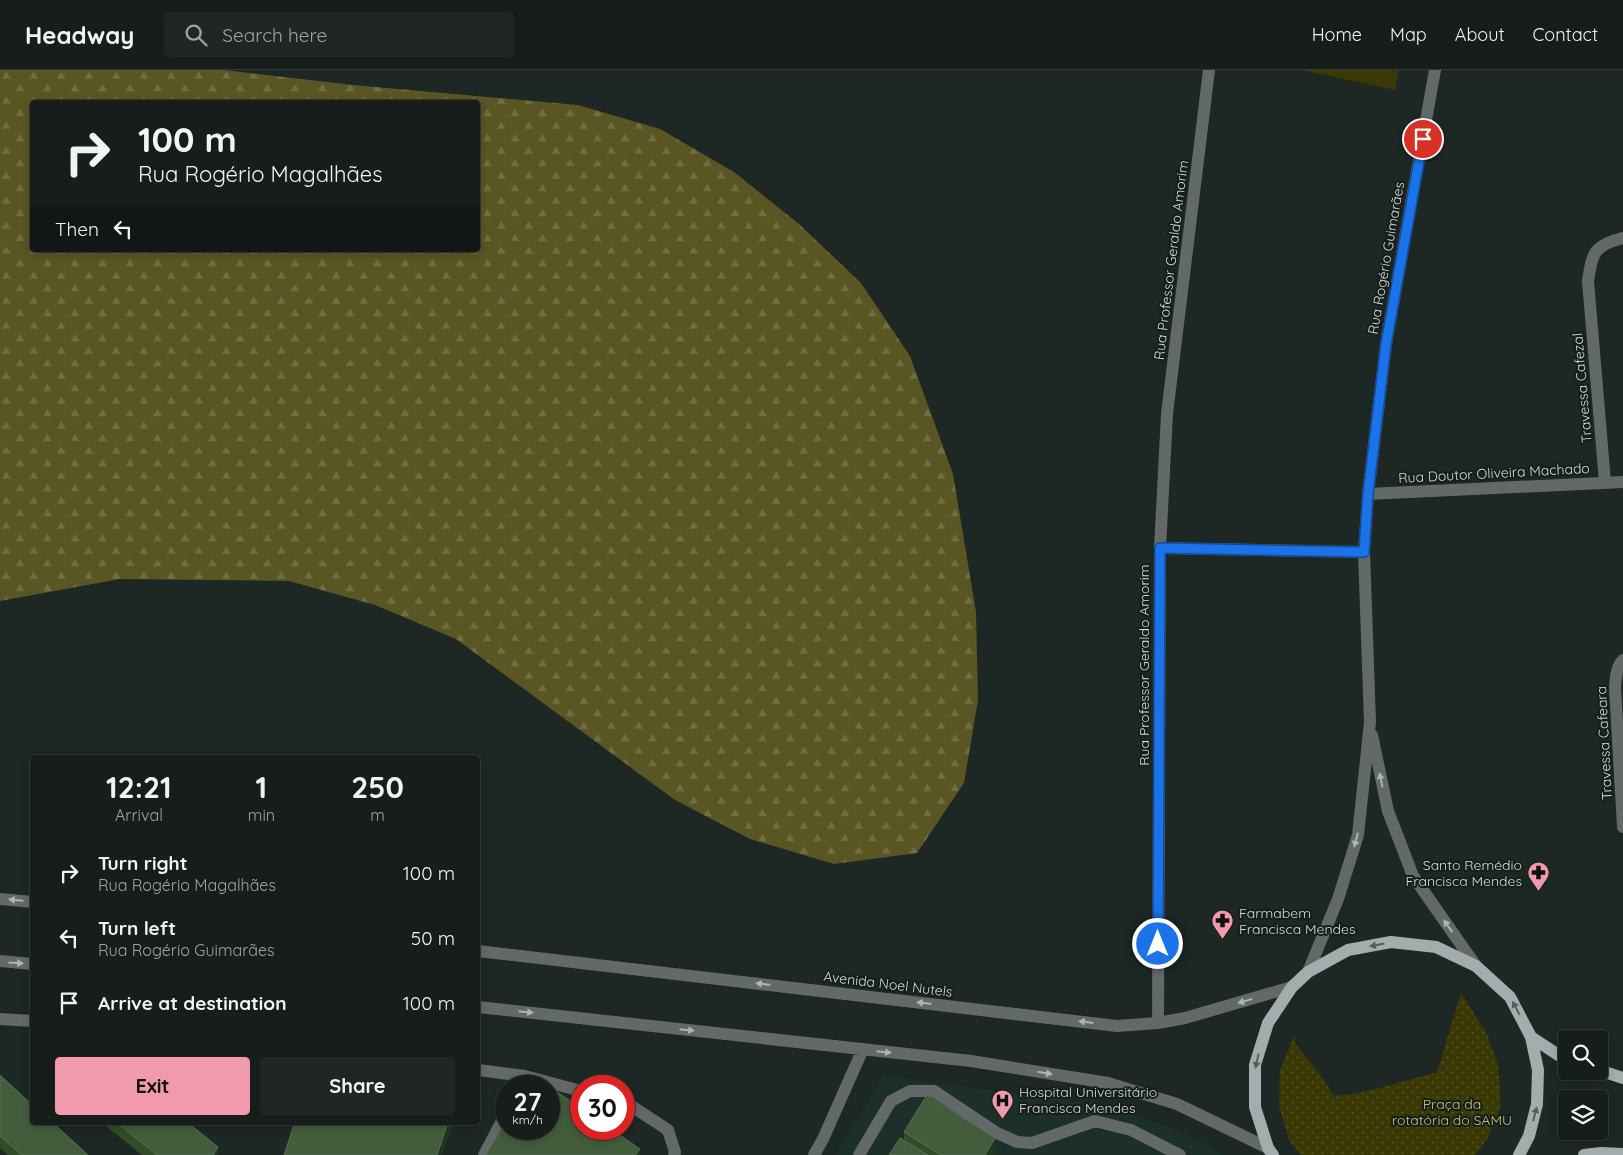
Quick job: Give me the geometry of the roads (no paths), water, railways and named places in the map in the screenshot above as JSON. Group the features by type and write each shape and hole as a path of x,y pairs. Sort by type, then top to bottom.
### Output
{"main road":[{"path":"1270,1152 1255,1108 1255,1064 1268,1023 1292,987 1308,972 1348,950 1392,942 1436,947 1476,966 1510,997 1531,1038 1538,1070 1538,1104 1529,1136 1519,1155"},
{"path":"1531,1038 1558,1055"},
{"path":"1608,1073 1623,1078"},
{"path":"1584,1155 1601,1153 1623,1154"}],"street":[{"name":"Rua Professor Geraldo Amorim","path":"1158,1023 1160,548 1167,414 1209,70"},
{"name":"Rua Rogério Guimarães","path":"1308,972 1338,899 1358,835 1370,722 1364,552 1368,494 1386,344 1435,70"},
{"name":"Travessa Cafezal","path":"1605,482 1588,281 1591,259 1597,248 1605,243 1623,238"},
{"name":"Rua Doutor Oliveira Machado","path":"1368,494 1623,482"},
{"path":"1160,548 1364,552"},
{"name":"Travessa Cafeara","path":"1623,660 1616,673 1615,687 1623,827"},
{"name":"Rua Rogério Guimarães","path":"1370,722 1388,811 1413,876 1476,966"},
{"path":"0,899 30,902"},
{"name":"Avenida Noel Nutels","path":"480,951 1117,1026 1158,1023 1185,1018 1292,987"},
{"path":"0,961 30,964"},
{"path":"480,1007 971,1061 1108,1083 1177,1104 1270,1152"},
{"path":"0,1019 30,1021"},
{"path":"814,1155 823,1140 863,1050"},
{"path":"480,1070 498,1075"},
{"path":"859,1155 891,1101 910,1091 918,1091 934,1092 997,1133 1018,1142 1032,1143 1095,1121 1131,1130 1180,1155"},
{"path":"635,1108 668,1130 675,1152 674,1155"},
{"path":"484,1155 495,1134"}],"place":[{"name":"Santo Remédio Francisca Mendes","path":"1538,892"},
{"name":"Farmabem Francisca Mendes","path":"1223,940"},
{"name":"Hospital Universitário Francisca Mendes","path":"1003,1119"}],"park label":[{"name":"Praça da rotatória do SAMU","path":"1452,1112"}]}
